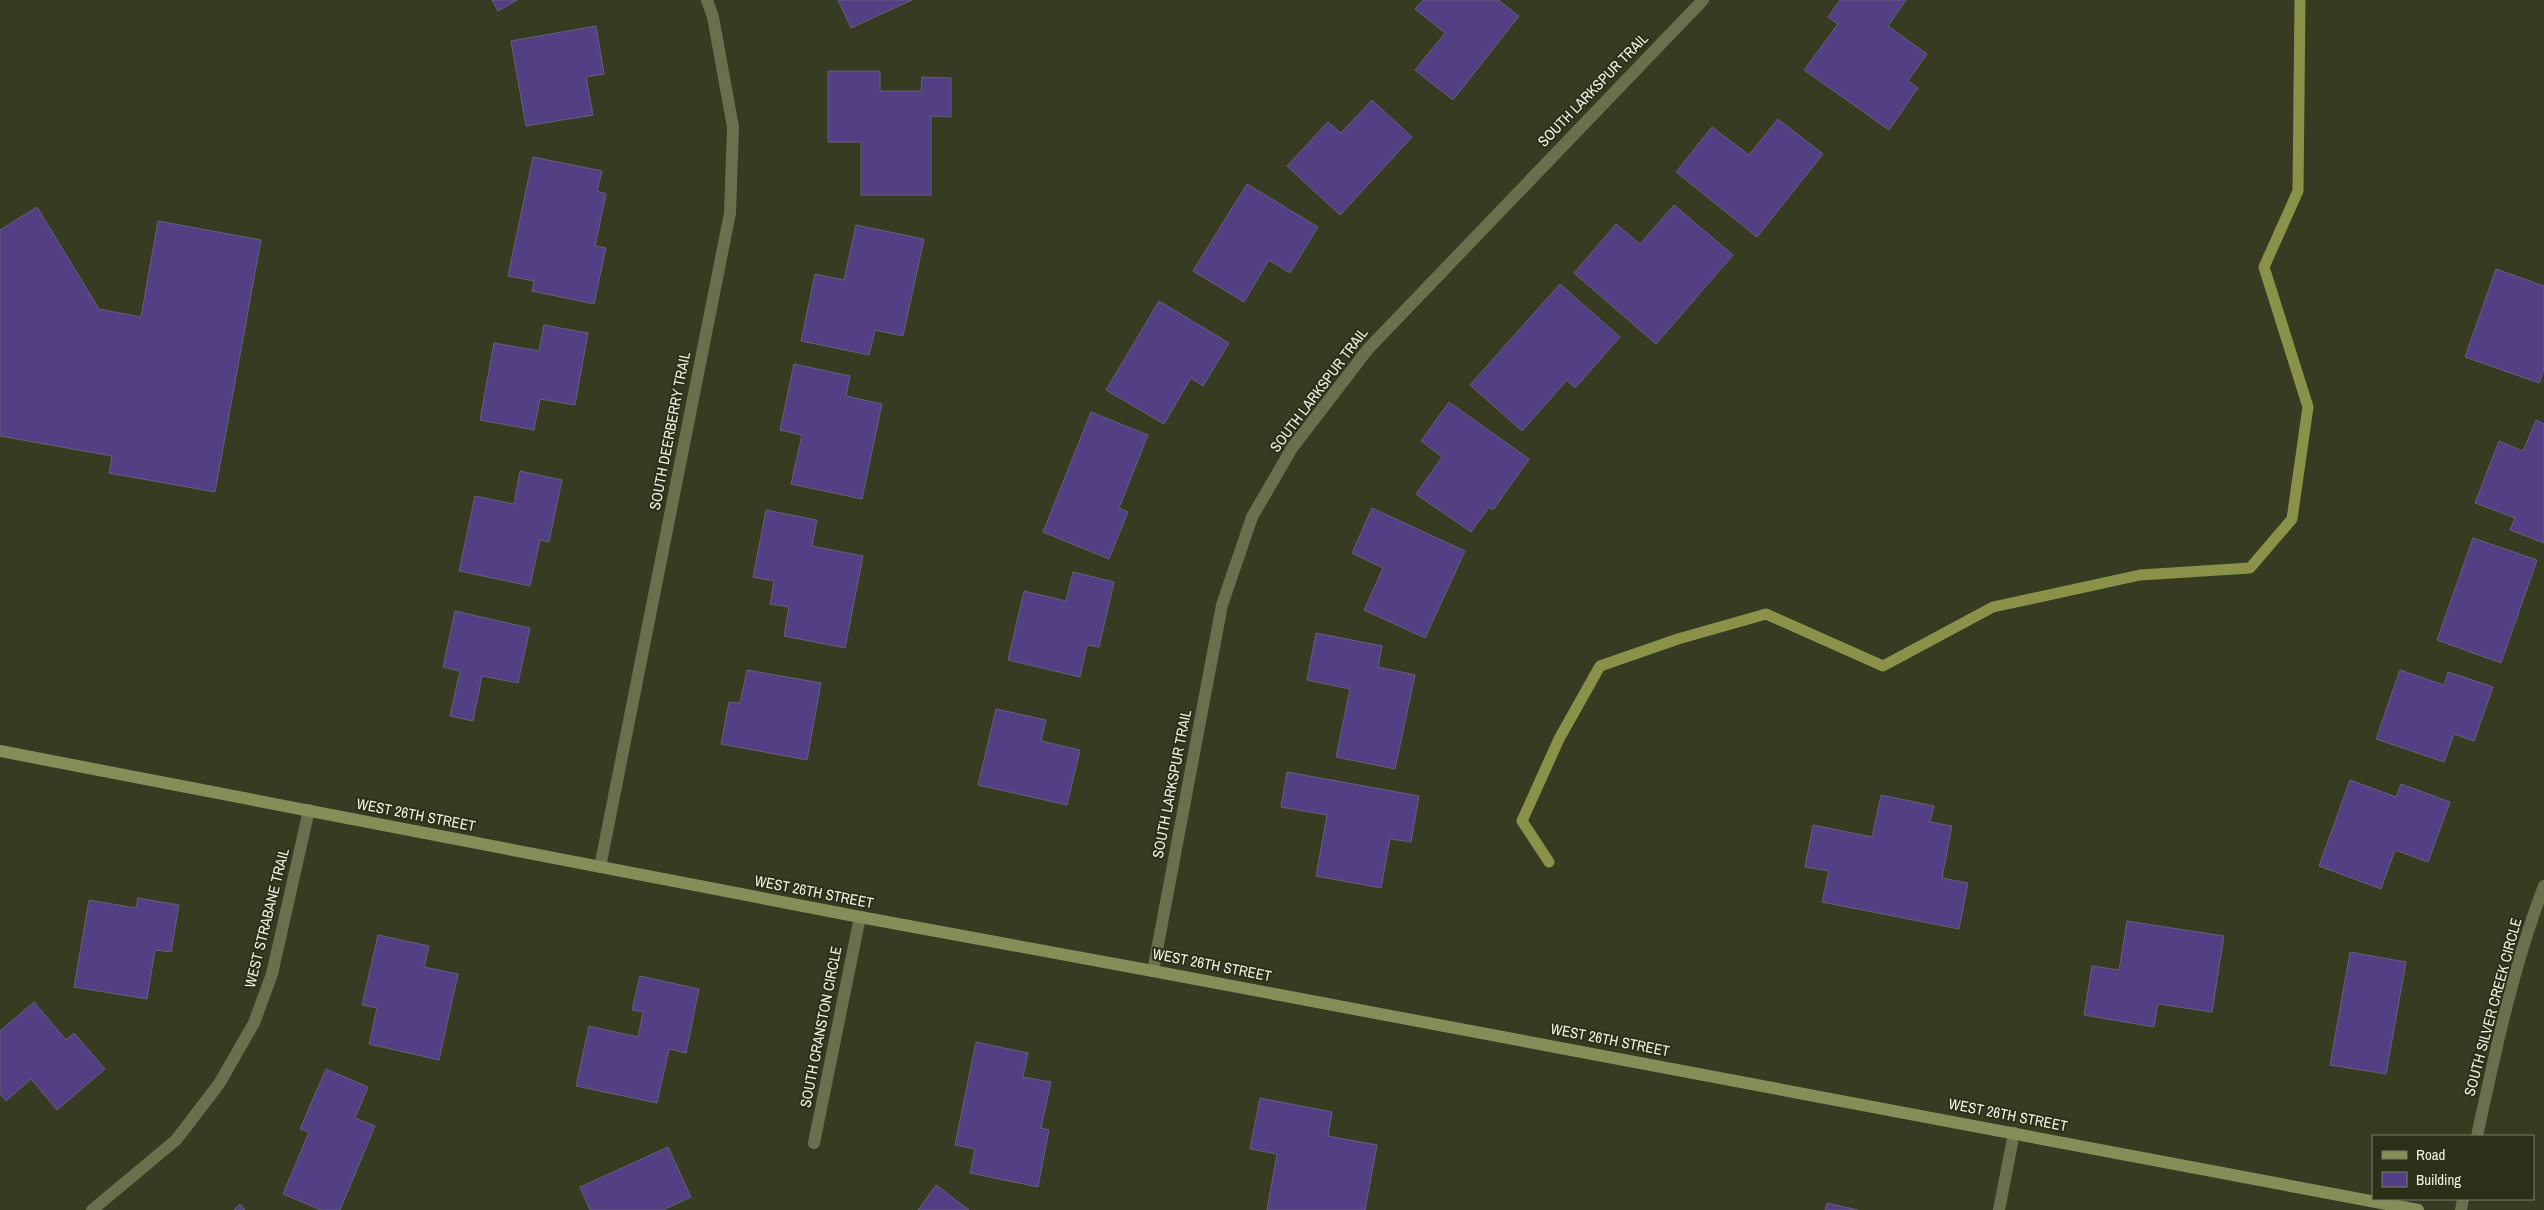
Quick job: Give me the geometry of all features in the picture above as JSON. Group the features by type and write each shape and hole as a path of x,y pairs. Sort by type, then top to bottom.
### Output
{"main road":[{"name":"WEST 26TH STREET","path":"0,751 860,917 1153,970 2418,1210"}],"street":[{"name":"SOUTH DEERBERRY TRAIL","path":"600,867 730,213 734,127 713,17 707,0"},
{"name":"SOUTH LARKSPUR TRAIL","path":"1153,970 1222,605 1237,556 1252,517 1292,448 1368,349 1703,0"},
{"name":"WEST STRABANE TRAIL","path":"92,1210 176,1140 219,1084 254,1023 272,974 309,810"},
{"name":"SOUTH SILVER CREEK CIRCLE","path":"2477,1135 2505,1016 2544,886"},
{"name":"SOUTH CRANSTON CIRCLE","path":"814,1143 860,917"},
{"path":"1999,1210 2014,1133"}],"building":[{"path":"492,0 517,0 498,11"},
{"path":"838,0 912,0 851,28"},
{"path":"1423,0 1498,0 1519,16 1453,100 1415,70 1445,33 1415,9"},
{"path":"1840,0 1906,0 1888,26 1927,54 1908,81 1918,88 1889,130 1804,70 1838,24 1828,17"},
{"path":"596,26 604,74 586,77 593,115 526,126 511,41"},
{"path":"828,71 880,71 880,91 921,91 922,77 951,78 951,117 931,116 931,195 861,195 861,142 828,142"},
{"path":"1372,100 1412,137 1340,215 1287,166 1328,122 1341,133"},
{"path":"1778,119 1823,154 1757,237 1676,172 1712,127 1749,155"},
{"path":"533,157 602,171 597,191 606,194 595,246 606,248 594,304 532,291 534,281 508,276"},
{"path":"1247,184 1318,227 1290,273 1269,260 1244,302 1193,271"},
{"path":"1674,205 1733,255 1656,344 1574,273 1616,224 1640,244"},
{"path":"37,207 99,309 141,317 158,221 261,240 215,492 109,473 112,456 0,436 0,230"},
{"path":"856,225 924,239 903,336 875,330 869,355 801,341 815,274 844,280"},
{"path":"2496,269 2544,286 2544,369 2539,383 2465,357"},
{"path":"1560,284 1620,337 1575,388 1567,380 1522,431 1470,385"},
{"path":"1159,301 1229,343 1203,386 1191,378 1164,424 1106,390"},
{"path":"544,325 588,333 575,405 540,399 534,430 480,420 494,343 539,351"},
{"path":"794,364 850,376 846,396 882,404 862,499 791,484 802,435 780,430"},
{"path":"1449,402 1529,459 1493,510 1489,507 1471,532 1416,494 1442,457 1421,441"},
{"path":"1091,412 1148,435 1119,508 1128,512 1109,559 1043,532"},
{"path":"2536,420 2544,424 2544,543 2510,530 2515,518 2475,503 2499,441 2523,451"},
{"path":"520,471 562,480 549,542 540,540 530,586 459,571 475,496 514,504"},
{"path":"1372,508 1465,551 1425,638 1364,610 1383,568 1352,553"},
{"path":"766,510 817,520 812,546 863,556 845,648 784,636 789,607 770,604 774,581 753,577"},
{"path":"2473,538 2537,560 2501,663 2437,640"},
{"path":"1073,572 1114,582 1099,647 1087,645 1080,677 1008,660 1024,591 1066,601"},
{"path":"455,611 530,628 518,683 482,676 473,721 450,716 460,671 443,667"},
{"path":"1316,633 1382,646 1378,667 1415,675 1395,769 1336,757 1350,689 1307,680"},
{"path":"747,670 821,683 807,760 721,744 729,702 740,703"},
{"path":"2400,670 2444,685 2448,672 2493,687 2474,741 2454,734 2444,762 2376,739"},
{"path":"996,709 1046,720 1041,741 1080,750 1067,805 978,785"},
{"path":"1287,772 1419,796 1411,842 1390,839 1381,888 1316,876 1327,815 1281,807"},
{"path":"2350,780 2396,797 2401,784 2450,802 2428,862 2395,850 2381,889 2319,866"},
{"path":"1881,795 1934,806 1930,822 1952,826 1942,878 1968,883 1959,929 1822,902 1829,871 1805,867 1813,825 1872,837"},
{"path":"138,898 179,905 171,952 155,950 147,999 74,987 89,900 136,908"},
{"path":"2127,921 2224,936 2212,1012 2158,1004 2154,1027 2084,1015 2092,966 2119,970"},
{"path":"378,935 429,946 424,967 458,974 439,1060 369,1044 377,1008 362,1005"},
{"path":"2350,952 2406,962 2386,1074 2330,1065"},
{"path":"640,976 699,989 686,1053 669,1049 657,1103 576,1086 589,1026 638,1037 643,1012 632,1010"},
{"path":"34,1002 66,1040 74,1033 105,1069 57,1110 31,1079 6,1101 0,1094 0,1031"},
{"path":"976,1042 1028,1053 1023,1077 1051,1082 1041,1128 1049,1130 1038,1187 970,1173 975,1149 955,1145"},
{"path":"326,1069 368,1087 355,1118 375,1126 340,1210 321,1210 283,1194 309,1132 300,1129"},
{"path":"1260,1098 1332,1112 1328,1136 1377,1145 1365,1210 1267,1210 1277,1154 1250,1149"},
{"path":"668,1147 691,1197 663,1210 590,1210 580,1187"},
{"path":"936,1185 969,1210 918,1210"},
{"path":"1827,1203 1858,1210 1825,1210"},
{"path":"240,1204 245,1210 234,1210"}],"waterway":[{"path":"1549,862 1522,821 1559,739 1600,666 1678,639 1766,614 1883,666 1993,607 2140,575 2250,568 2292,519 2308,407 2264,267 2298,191 2300,0"}]}
